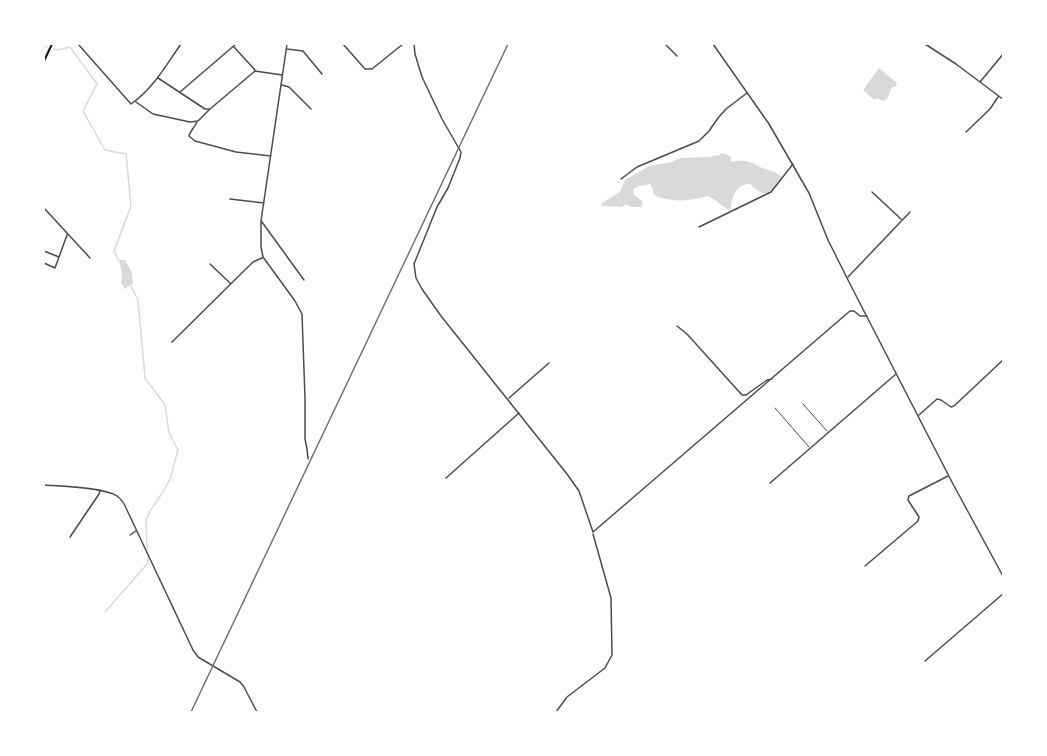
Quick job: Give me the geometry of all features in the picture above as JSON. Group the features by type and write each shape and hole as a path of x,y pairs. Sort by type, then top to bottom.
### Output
{"main road":[{"path":"44,61 52,44"}],"street":[{"path":"78,44 131,104 158,78 181,44"},
{"path":"287,44 261,221 261,247 263,257 302,314 304,439 308,459"},
{"path":"343,44 365,69 372,69 403,44"},
{"path":"414,44 422,77 461,152 448,188 437,207 414,264 416,278 441,316 519,412 579,491 611,598 612,655 605,668 562,701 556,712"},
{"path":"665,44 677,56"},
{"path":"712,44 769,124 793,164 816,207 828,240 847,278 1004,578"},
{"path":"925,44 1004,100"},
{"path":"180,93 235,45 255,71 283,75"},
{"path":"286,49 303,51 322,74"},
{"path":"980,82 1004,53"},
{"path":"255,71 197,121 189,136 195,141 236,152 271,156"},
{"path":"158,78 205,109 210,109"},
{"path":"281,85 289,87 311,109"},
{"path":"621,179 637,167 699,141 726,109 748,93"},
{"path":"966,132 990,109 999,96"},
{"path":"135,101 153,114 190,122 197,121"},
{"path":"699,227 771,192 793,164"},
{"path":"872,192 902,220"},
{"path":"230,199 264,203"},
{"path":"44,208 90,258"},
{"path":"847,278 910,212"},
{"path":"261,221 304,280"},
{"path":"44,263 55,268 68,235"},
{"path":"44,251 59,257"},
{"path":"171,342 253,262 263,257"},
{"path":"210,264 231,284"},
{"path":"592,532 850,311 860,316 867,316"},
{"path":"677,326 745,396 767,380 773,379"},
{"path":"918,416 937,399 948,406 954,406 1004,359"},
{"path":"508,399 549,363"},
{"path":"770,483 896,373"},
{"path":"446,478 519,412"},
{"path":"865,566 918,521 919,517 908,500 909,496 949,476"},
{"path":"44,485 100,490 120,498 193,650 198,657 240,682 257,712"},
{"path":"70,537 100,490"},
{"path":"130,535 137,531"},
{"path":"925,661 1004,593"}],"lane":[{"path":"803,404 828,432"},
{"path":"776,408 810,448"}],"shaded area":[{"path":"879,68 897,83 895,87 892,87 887,99 883,101 877,98 874,100 863,90"},
{"path":"721,153 731,157 731,162 750,162 782,177 768,193 760,192 750,184 742,186 736,192 731,208 728,210 708,196 681,200 661,198 654,195 650,184 633,189 634,195 643,203 641,207 631,207 626,204 622,207 602,206 602,203 620,192 625,180 649,166 672,162 680,158 709,157"},
{"path":"119,260 125,260 132,273 133,283 125,289 121,283 122,272"}],"waterway":[{"path":"54,49 70,47 97,84 83,111 105,150 126,154 131,206 114,251 119,261"},
{"path":"130,284 138,300 145,378 165,405 169,433 178,450 170,479 146,520 147,549"},
{"path":"105,612 148,563 148,557"}],"railway":[{"path":"191,712 508,44"}]}
